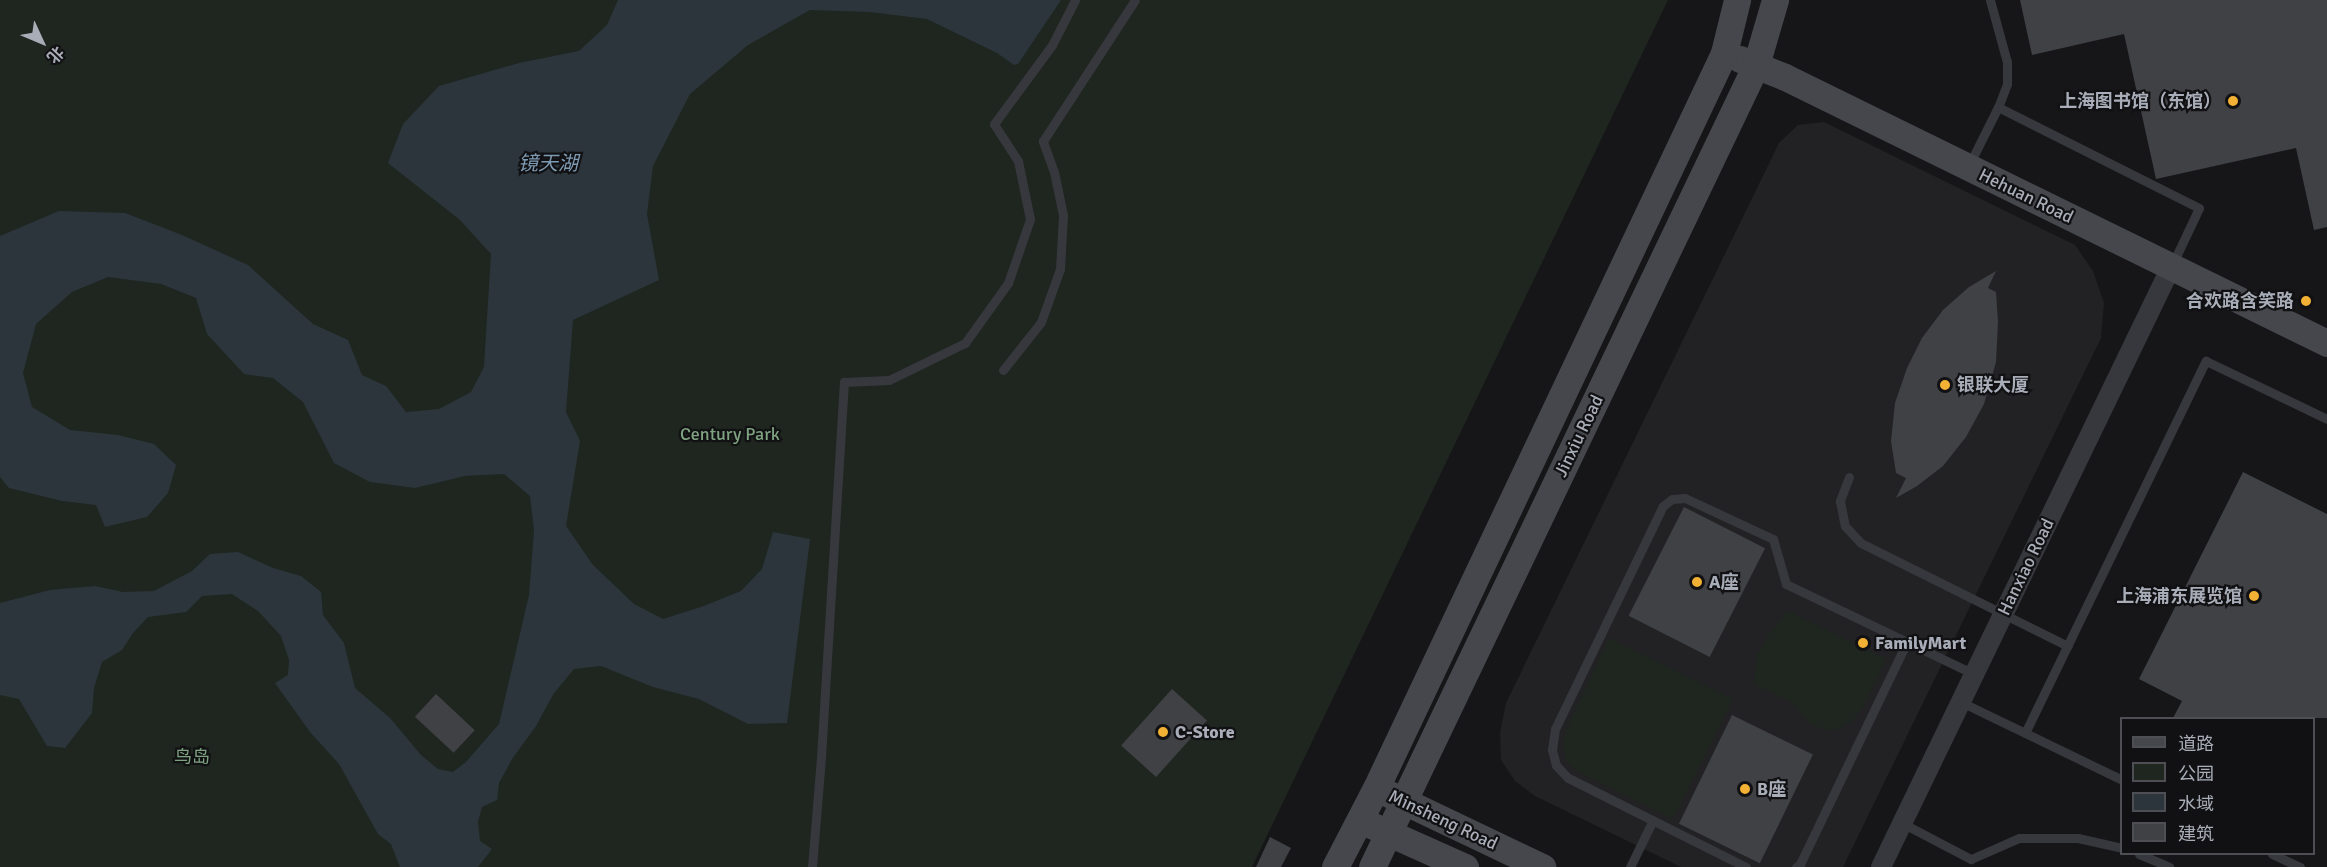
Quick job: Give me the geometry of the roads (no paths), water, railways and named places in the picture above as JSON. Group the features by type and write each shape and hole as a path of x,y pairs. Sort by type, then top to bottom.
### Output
{"main road":[{"name":"Jinxiu Road","path":"1335,867 1376,788 1724,52 1737,0"},
{"name":"Jinxiu Road","path":"1372,867 1756,65 1775,0"},
{"name":"Hehuan Road","path":"1724,52 1756,65 1968,167 2327,343"},
{"name":"Minsheng Road","path":"1376,788 1542,867"},
{"name":"Minsheng Road","path":"1359,819 1465,867"}],"street":[{"name":"Hanxiao Road","path":"1881,867 2171,267"}],"lane":[{"path":"812,867 844,382 889,380 965,343 1008,283 1030,219 1018,161 994,124 1052,45 1075,0"},
{"path":"1003,370 1041,321 1059,269 1063,215 1054,172 1043,141 1135,0"},
{"path":"1968,167 2007,84 2007,62 1990,0"},
{"path":"1998,107 2199,208 2171,267"},
{"path":"2025,733 2206,361 2327,419"},
{"path":"1849,477 1839,501 1845,526 1861,543 2068,646"},
{"path":"1746,867 1568,778 1556,765 1552,750 1555,729 1560,718 1664,506 1672,499 1685,498 1773,539 1786,584 1974,674"},
{"path":"1796,867 1800,864 1907,642"},
{"path":"1961,702 2120,780"},
{"path":"1630,867 1653,820"},
{"path":"1902,823 1971,863 2019,837 2078,838 2120,848"},
{"path":"2141,855 2169,867"},
{"path":"2274,855 2300,867"}],"water":[{"name":"镜天湖","path":"618,0 1061,0 1018,64 1014,65 997,53 927,19 870,12 810,10 748,45 690,94 653,166 647,214 659,280 573,320 566,412 580,441 566,526 593,565 634,604 663,619 704,606 741,591 762,569 773,532 810,539 787,723 748,724 699,699 653,687 601,666 574,669 554,693 536,726 512,759 499,783 497,800 482,807 478,822 480,841 492,849 478,867 400,867 391,844 378,834 339,764 310,732 275,683 288,675 289,660 281,636 258,611 232,594 202,596 186,612 148,617 133,633 122,650 102,662 94,688 92,713 65,748 47,746 19,699 0,695 0,603 50,590 95,586 123,592 154,591 192,571 210,554 238,552 273,568 301,576 321,592 323,615 344,643 355,688 390,718 421,755 438,769 453,772 466,762 499,724 529,595 534,530 530,496 504,474 465,476 415,488 370,482 334,463 303,402 273,378 244,374 207,334 196,298 161,284 108,277 72,292 36,324 23,373 32,407 70,430 118,435 154,444 176,465 168,493 147,517 105,527 96,505 62,501 9,488 0,477 0,236 59,211 125,213 182,235 248,265 313,324 348,340 362,375 386,386 406,412 439,409 471,392 484,367 491,254 460,220 388,163 403,124 439,86 519,63 579,51 607,25"}],"place":[{"name":"上海图书馆（东馆）","path":"2233,101"},
{"name":"合欢路含笑路","path":"2306,301"},
{"name":"银联大厦","path":"1945,385"},
{"name":"A座","path":"1697,582"},
{"name":"上海浦东展览馆","path":"2254,596"},
{"name":"FamilyMart","path":"1863,643"},
{"name":"C-Store","path":"1163,732"},
{"name":"B座","path":"1745,789"}],"park label":[{"name":"Century Park","path":"730,434"},
{"name":"鸟岛","path":"192,757"}]}
